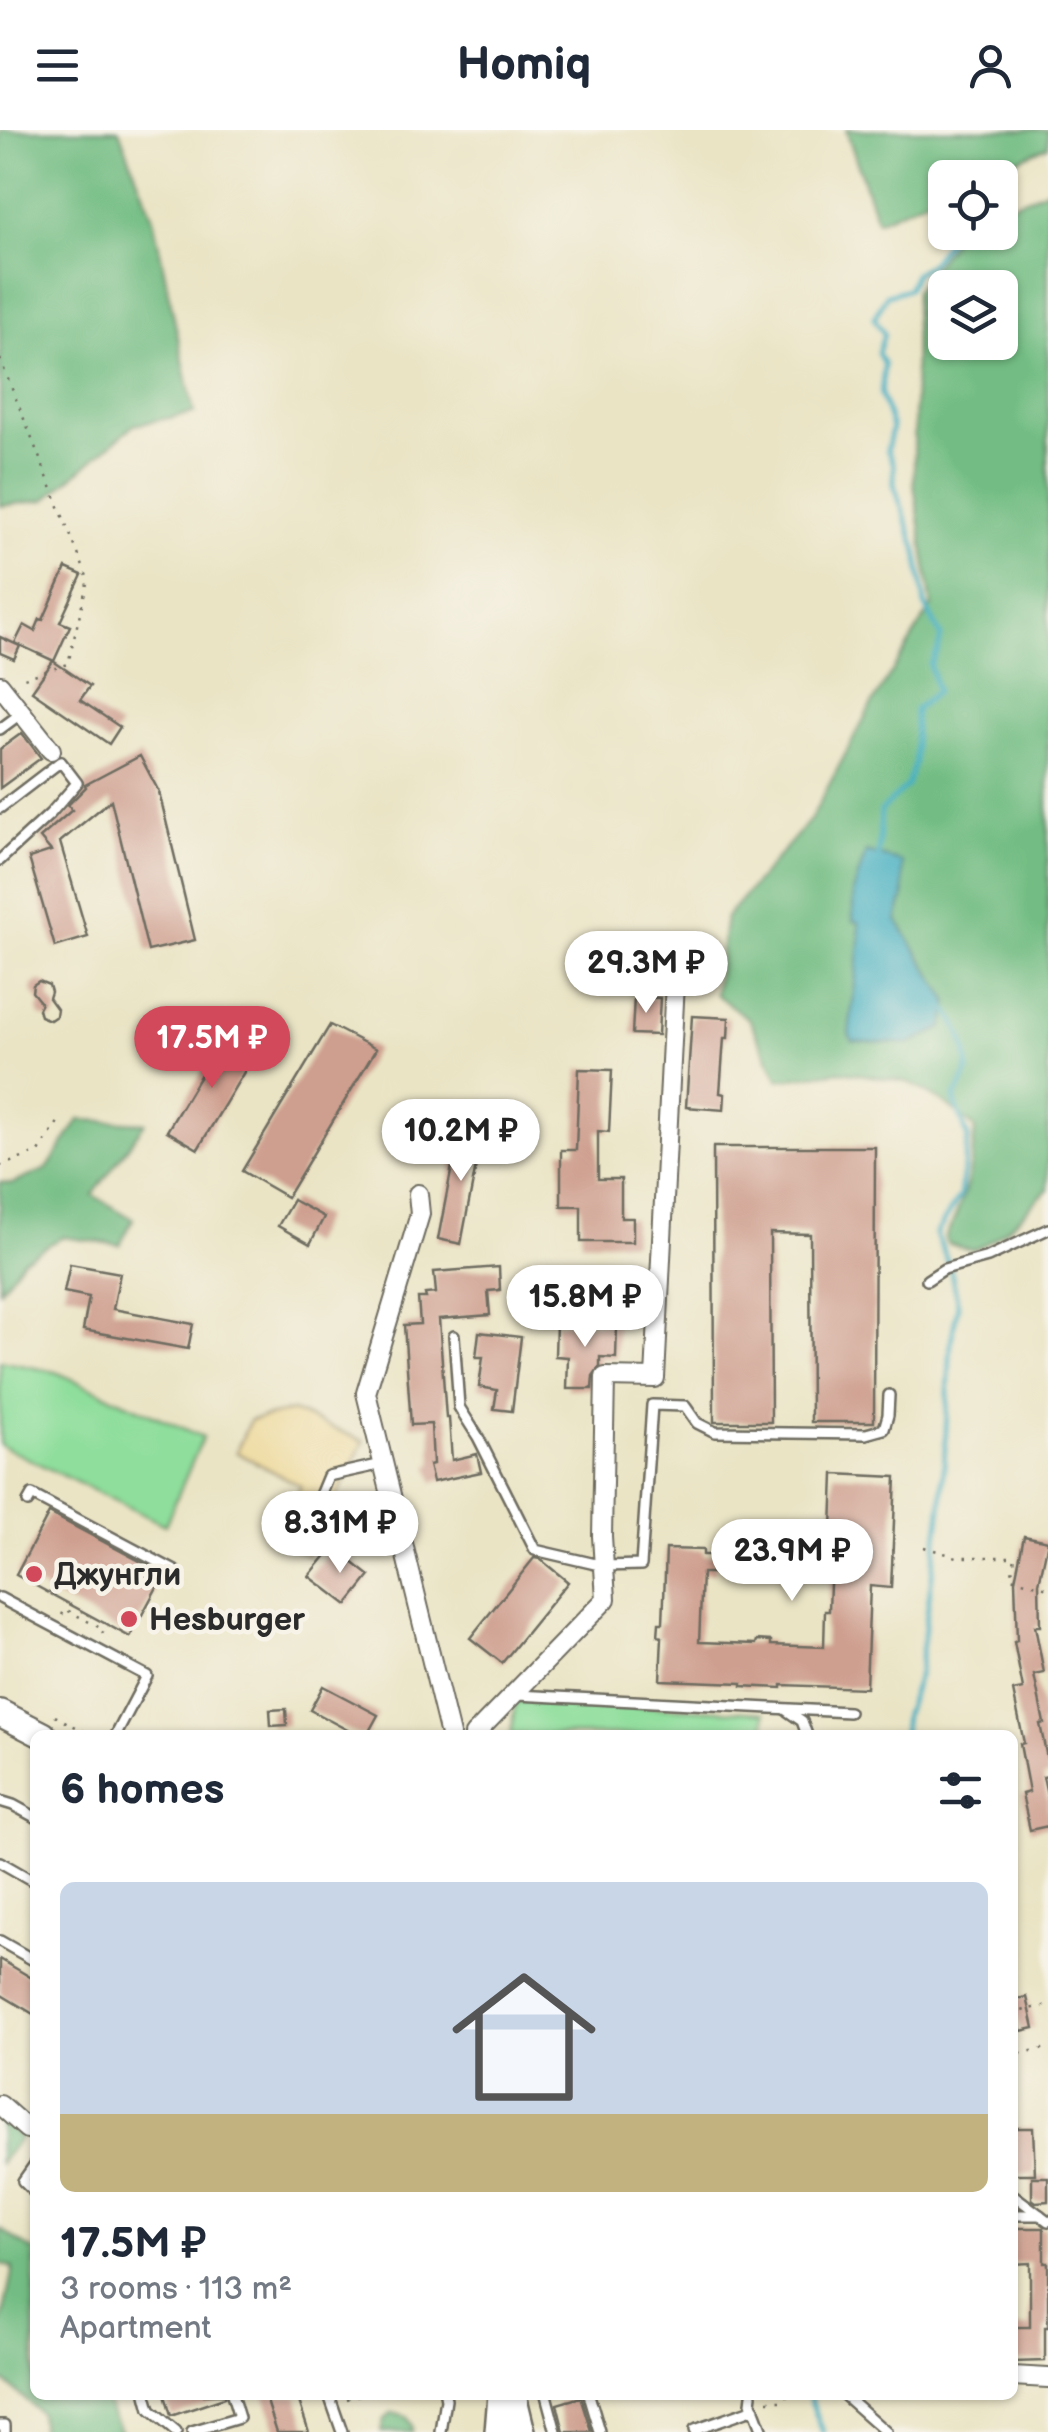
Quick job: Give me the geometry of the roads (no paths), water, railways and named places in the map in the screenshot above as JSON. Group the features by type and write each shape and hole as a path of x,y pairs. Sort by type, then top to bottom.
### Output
{"street":[{"path":"0,685 56,756"},
{"path":"479,1730 606,1599 602,1536 604,1378 655,1378 675,982"},
{"path":"418,1194 420,1214 366,1393 449,1730"},
{"path":"2,1721 30,1731"},
{"path":"0,2105 30,2129"},
{"path":"1018,2376 1048,2378"},
{"path":"498,2432 501,2400"},
{"path":"513,2400 522,2432"}],"lane":[{"path":"0,729 23,712"},
{"path":"0,808 56,756 77,783 0,860"},
{"path":"927,1280 1048,1229"},
{"path":"454,1336 459,1407 535,1550 604,1566 641,1565 655,1378"},
{"path":"652,1405 685,1406 697,1423 716,1432 866,1434 884,1428 889,1395"},
{"path":"311,1517 328,1476 383,1464"},
{"path":"28,1502 32,1494 175,1571 171,1578"},
{"path":"0,1598 147,1676 119,1730"},
{"path":"514,1694 848,1712"},
{"path":"784,1708 802,1722 805,1730"},
{"path":"0,1801 30,1814"},
{"path":"0,1862 30,1879"},
{"path":"0,1941 30,1958"},
{"path":"1018,2198 1044,2218"},
{"path":"1018,2216 1044,2218"},
{"path":"147,2400 150,2410 176,2432"},
{"path":"192,2432 239,2418 234,2400"},
{"path":"331,2400 342,2432"},
{"path":"440,2432 446,2400"},
{"path":"547,2400 556,2432"},
{"path":"591,2400 600,2432"},
{"path":"753,2400 762,2432"},
{"path":"850,2400 886,2432"},
{"path":"695,2432 754,2409"},
{"path":"0,2424 5,2424 5,2432"}],"water":[{"path":"866,852 902,862 904,896 897,920 949,1002 943,1028 908,1044 852,1041 849,1033 860,942 859,922 853,921 853,892"}],"waterway":[{"path":"878,860 881,811 907,786 915,762 915,710 937,691 930,665 941,636 925,605 917,551 894,485 894,465 887,450 892,428 881,394 884,365 878,353 884,334 874,318 887,295 908,289 915,273 929,265 940,250"},
{"path":"903,1730 919,1673 942,1501 951,1341 958,1305 950,1267 936,1234 960,1196 968,1138 954,1099 968,1072 968,1060 957,1026 943,1005"},
{"path":"811,2400 823,2432"}],"place":[{"name":"Джунгли","path":"34,1574"},
{"name":"Hesburger","path":"129,1619"}]}
